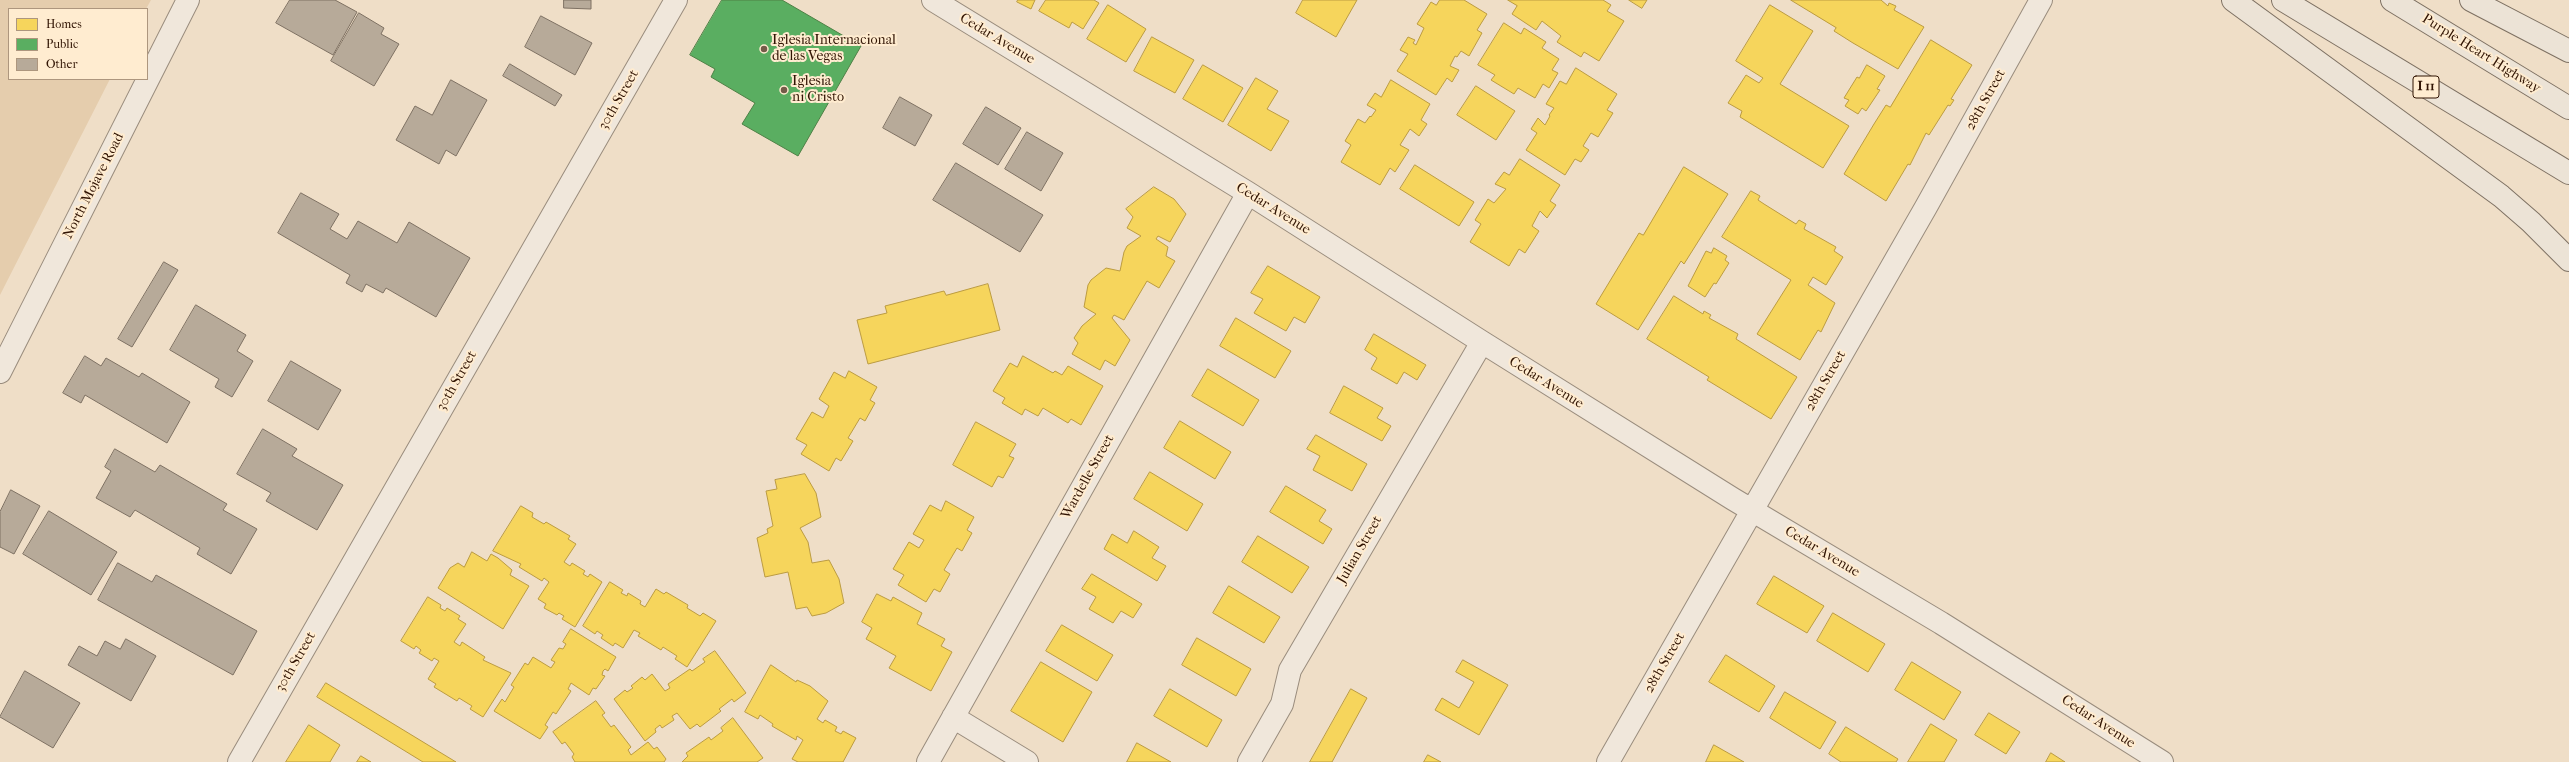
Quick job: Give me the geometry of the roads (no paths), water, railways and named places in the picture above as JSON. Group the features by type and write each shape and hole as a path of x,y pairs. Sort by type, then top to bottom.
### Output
{"highway":[{"path":"2233,0 2500,196 2532,222 2569,260"},
{"name":"I 11","path":"2283,0 2569,174"},
{"name":"Purple Heart Highway","path":"2392,0 2569,108"},
{"path":"2471,0 2569,52"}],"street":[{"name":"North Mojave Road","path":"148,79 188,0"},
{"name":"30th Street","path":"239,762 676,0"},
{"name":"Cedar Avenue","path":"933,0 1248,193 1752,511 1919,610 2138,756 2162,762"},
{"name":"28th Street","path":"1608,762 2041,0"},
{"name":"North Mojave Road","path":"0,372 148,80"},
{"name":"Wardelle Street","path":"928,762 1248,193"},
{"name":"Julian Street","path":"1248,762 1282,704 1290,670 1482,342"},
{"path":"953,717 1028,762"}],"place":[{"name":"Iglesia Internacional de las Vegas","path":"764,49"},
{"name":"Iglesia ni Cristo","path":"784,90"}]}
